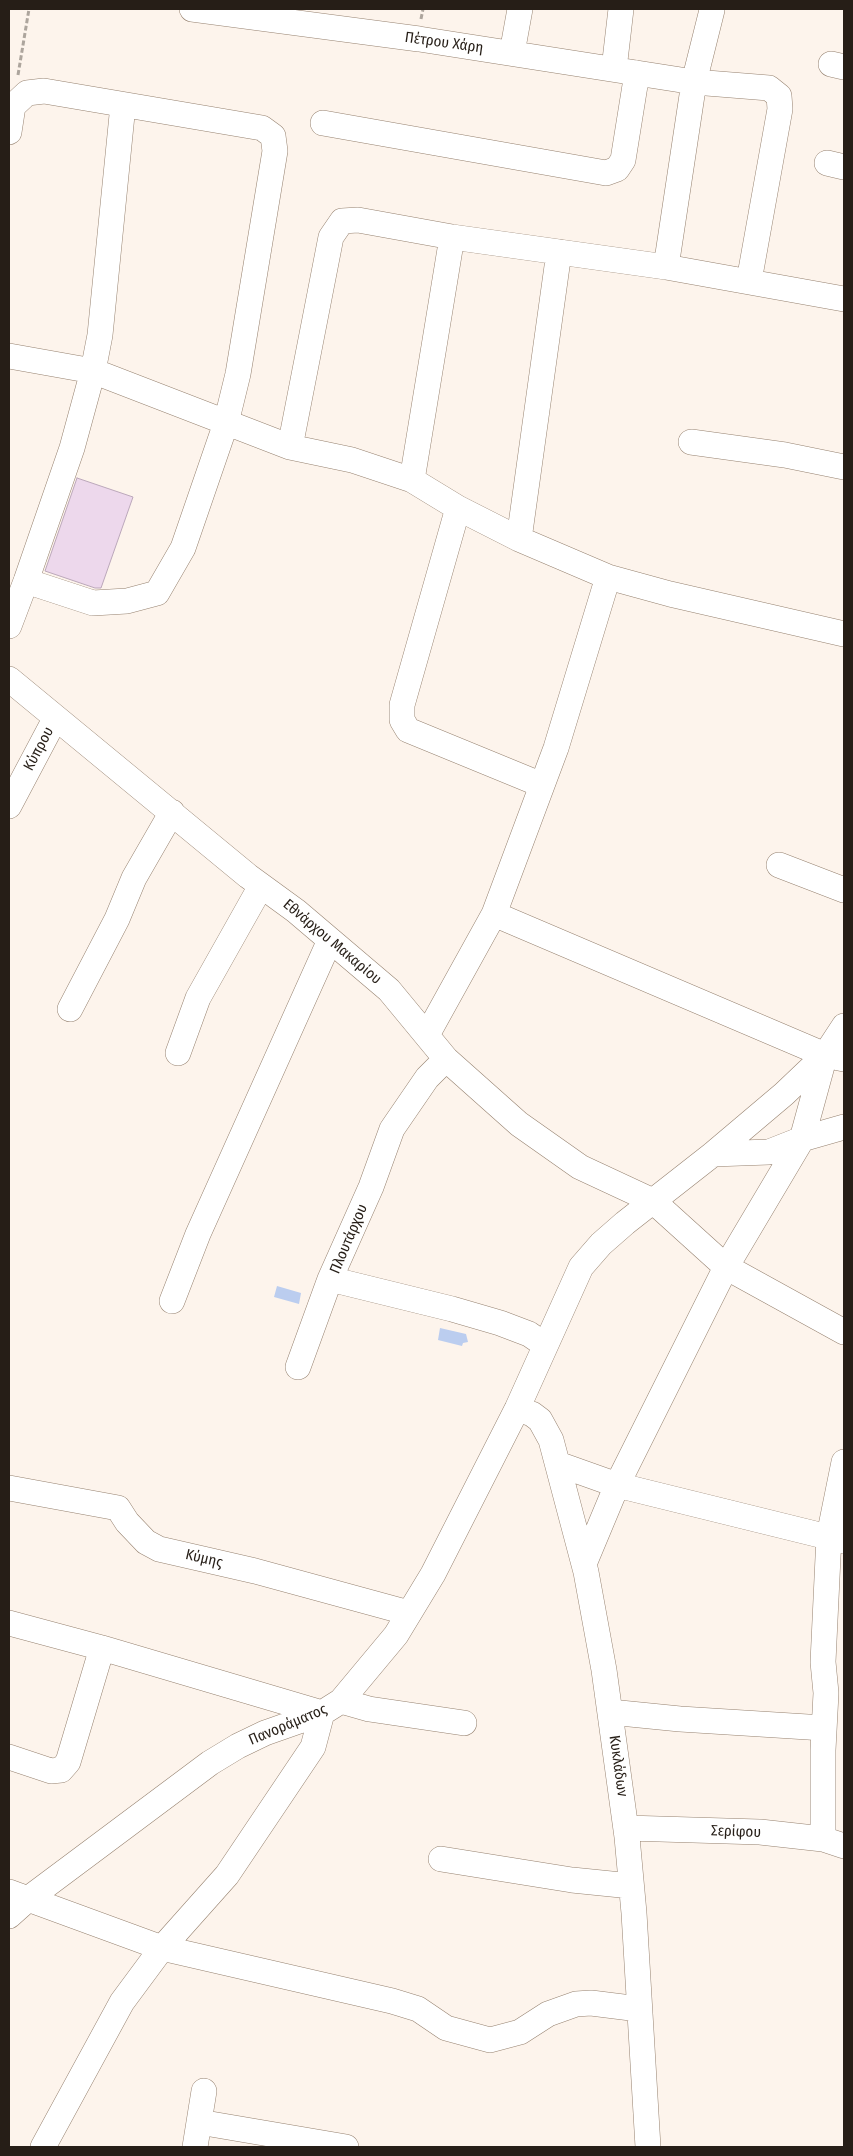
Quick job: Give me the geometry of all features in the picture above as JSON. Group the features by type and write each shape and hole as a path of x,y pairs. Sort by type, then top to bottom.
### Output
{"street":[{"name":"Πέτρου Χάρη","path":"192,9 512,53 694,82 768,88 779,96 780,109 749,281"},
{"path":"512,53 520,9"},
{"path":"323,123 606,173 617,169 623,160 625,71 621,9"},
{"path":"666,267 694,82 712,10"},
{"path":"9,132 13,106 28,93 44,91 123,106 262,128 273,136 275,151 238,374 226,423 183,548 157,593 127,601 93,603 26,581"},
{"path":"9,626 72,448 93,371 100,335 123,106"},
{"path":"290,447 331,237 342,222 358,220 452,237 666,267 844,300"},
{"path":"412,480 452,237"},
{"path":"519,539 559,252"},
{"path":"9,356 93,371 290,447 352,460 412,480 458,508 519,539 608,576 670,594 844,634"},
{"path":"691,442 785,455 844,467"},
{"path":"458,508 402,705 402,720 408,730 542,785"},
{"path":"427,1035 494,914 556,748 608,576"},
{"name":"Εθνάρχου Μακαρίου","path":"9,679 55,719 330,940 389,990 446,1059 518,1124 580,1167 653,1201 726,1267 844,1332"},
{"name":"Κύπρου","path":"9,806 55,719"},
{"path":"70,1009 117,919 134,878 172,812"},
{"path":"779,865 844,890"},
{"path":"178,1053 198,998 261,886"},
{"path":"494,914 835,1057"},
{"path":"172,1301 198,1234 330,940"},
{"path":"584,1564 616,1485 726,1267 802,1139 835,1057 844,1026"},
{"name":"Πανοράματος","path":"9,1916 18,1896 210,1763 265,1733 332,1707 396,1635 433,1574 517,1409 581,1267 600,1244 713,1154 784,1094 835,1057"},
{"name":"Πλουτάρχου","path":"446,1059 427,1078 392,1129 371,1187 330,1279 452,1308 492,1320 529,1334 545,1345"},
{"path":"713,1154 769,1152 802,1139 844,1127"},
{"path":"298,1367 330,1279"},
{"name":"Κυκλάδων","path":"517,1409 532,1414 540,1420 552,1440 584,1564 610,1712 626,1828 634,1913 648,2147"},
{"path":"834,1843 830,1743 823,1662 844,1462"},
{"path":"558,1464 616,1485 837,1538"},
{"name":"Κύμης","path":"11,1489 118,1508 146,1542 159,1549 255,1571 409,1613"},
{"path":"9,1623 332,1707 369,1709 464,1723"},
{"path":"9,1757 51,1771 61,1770 68,1762 102,1648"},
{"path":"43,2147 122,2002 162,1948 232,1868 313,1747 332,1707"},
{"path":"610,1712 680,1719 830,1743"},
{"name":"Σερίφου","path":"626,1828 760,1832 834,1843"},
{"path":"442,1859 572,1880 631,1886"},
{"path":"18,1896 162,1948 392,2001 418,2009 446,2028 490,2040 520,2032 548,2014 576,2004 592,2003 639,2009"},
{"path":"195,2147 204,2091"},
{"path":"199,2122 346,2147"}],"path":[{"path":"13,106 29,9"}],"water":[{"path":"277,1286 301,1293 299,1304 274,1297"},
{"path":"440,1328 466,1334 468,1342 463,1343 462,1346 438,1340"}],"building":[{"path":"77,478 133,497 101,588 95,588 45,571"}]}
